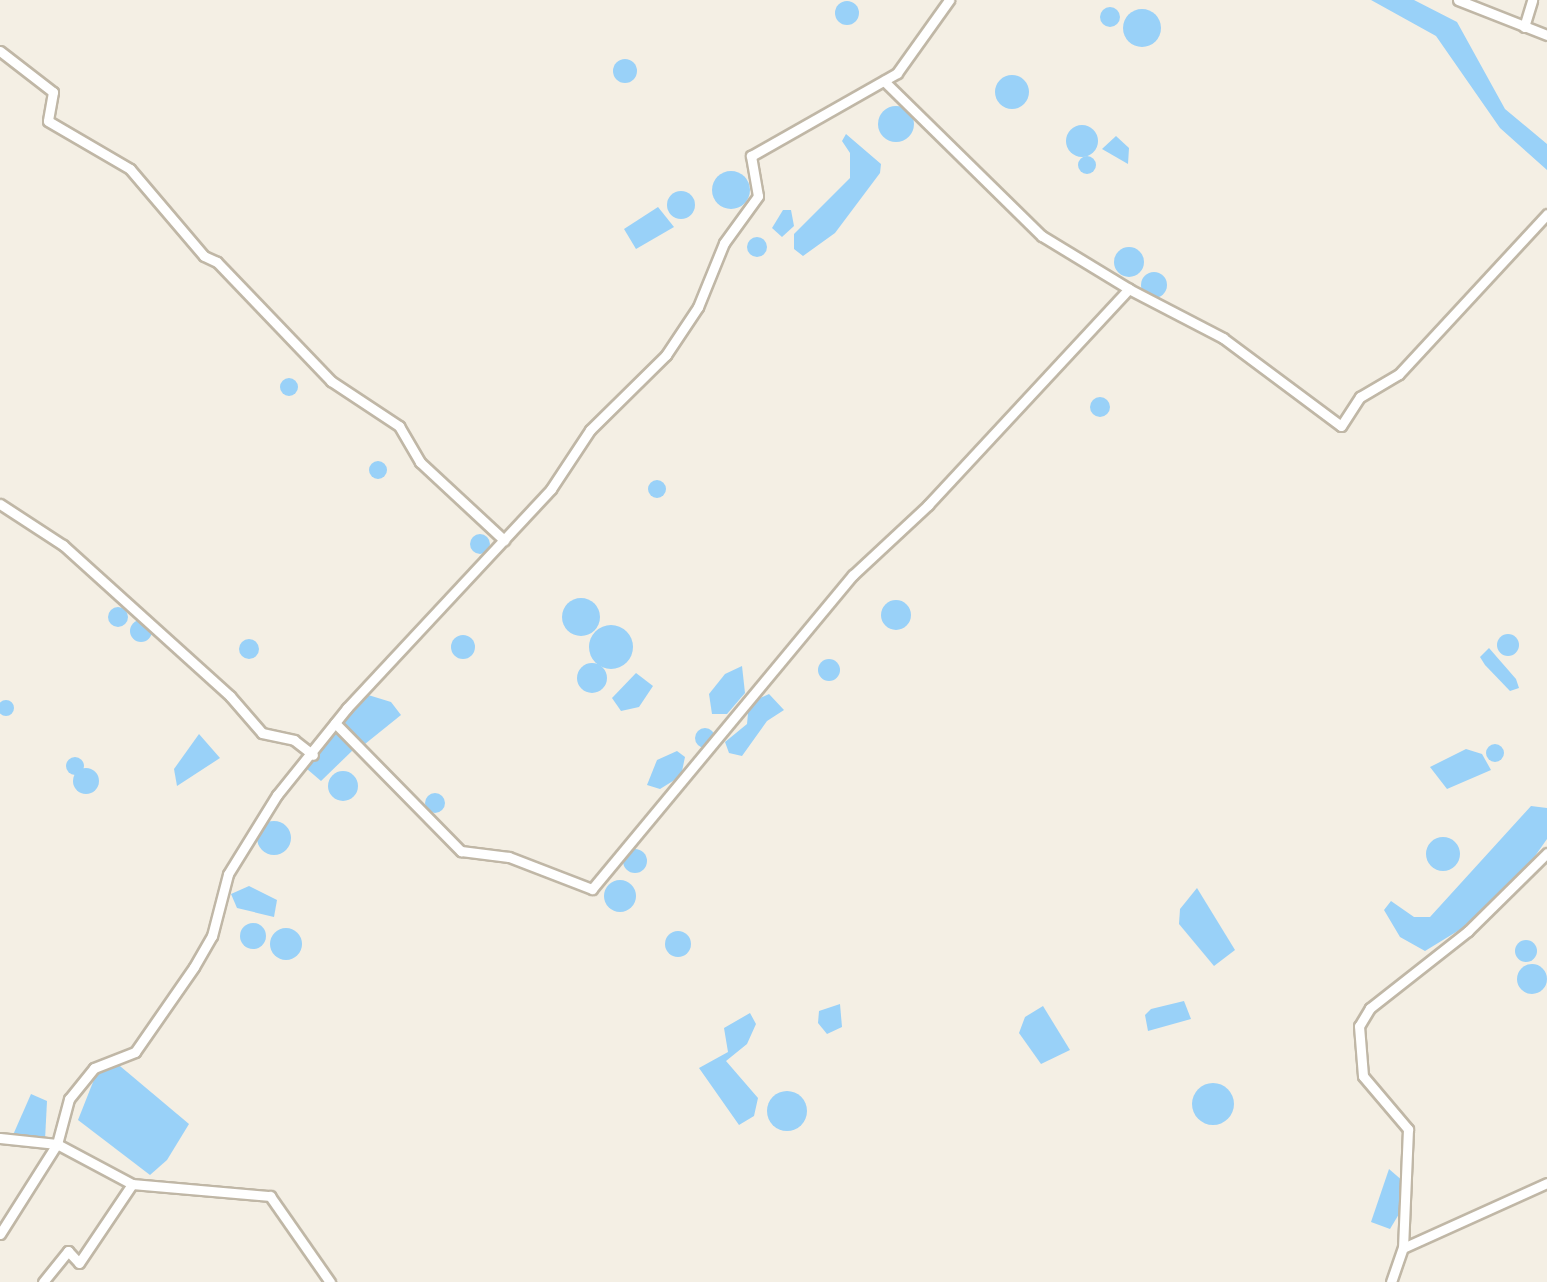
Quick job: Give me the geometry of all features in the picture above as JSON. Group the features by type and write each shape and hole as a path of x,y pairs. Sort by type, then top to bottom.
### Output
{"street":[{"path":"0,1234 57,1144 69,1099 85,1078 110,1058 135,1052 194,967 212,936 228,874 245,842 335,723 551,489 590,430 652,374 691,318 724,243 761,188 751,156 884,80 911,60 949,0"},
{"path":"1458,0 1547,35"},
{"path":"1524,27 1532,0"},
{"path":"0,51 53,92 48,121 130,169 204,256 217,262 331,381 399,426 420,462 504,540"},
{"path":"884,80 1042,236 1129,289 1223,338 1340,426 1360,397 1399,374 1547,214"},
{"path":"335,723 461,851 509,857 592,889 853,575 928,505 1129,289"},
{"path":"0,504 63,545 230,696 262,733 295,740 313,755"},
{"path":"1391,1282 1403,1248 1408,1129 1363,1076 1359,1026 1370,1009 1468,932 1547,853"},
{"path":"0,1138 57,1144 131,1184 270,1196 330,1282"},
{"path":"43,1282 68,1251 79,1263 131,1184"},
{"path":"1403,1248 1547,1184"}],"water":[{"path":"1371,0 1414,0 1457,22 1505,109 1547,144 1547,170 1500,128 1436,36"},
{"path":"847,1 856,4 859,13 856,22 847,25 838,22 835,13 838,4"},
{"path":"1106,7 1114,7 1120,17 1114,27 1106,27 1100,21 1100,13"},
{"path":"1142,9 1156,14 1161,28 1156,42 1142,47 1128,42 1123,28 1128,14"},
{"path":"625,59 633,63 637,71 633,79 625,83 617,79 613,71 617,63"},
{"path":"1012,75 1024,80 1029,92 1024,104 1012,109 1000,104 995,92 1000,80"},
{"path":"896,106 909,111 914,124 909,137 896,142 883,137 878,124 883,111"},
{"path":"1082,125 1093,130 1098,141 1093,152 1082,157 1071,152 1066,141 1071,130"},
{"path":"846,134 881,164 880,173 835,233 803,256 794,249 794,234 850,178 850,153 842,141"},
{"path":"1116,136 1129,148 1128,164 1102,149"},
{"path":"1087,156 1093,159 1096,165 1093,171 1087,174 1081,171 1078,165 1081,159"},
{"path":"731,171 745,176 750,190 745,204 731,209 717,204 712,190 717,176"},
{"path":"681,191 691,195 695,205 691,215 681,219 671,215 667,205 671,195"},
{"path":"658,207 674,227 636,249 624,229"},
{"path":"783,210 791,210 794,226 782,237 772,228"},
{"path":"757,237 764,240 767,247 764,254 757,257 750,254 747,247 750,240"},
{"path":"1129,247 1140,251 1144,262 1140,273 1129,277 1118,273 1114,262 1118,251"},
{"path":"1154,272 1163,276 1167,285 1163,294 1154,298 1145,294 1141,285 1145,276"},
{"path":"289,378 295,381 298,387 295,393 289,396 283,393 280,387 283,381"},
{"path":"1096,397 1104,397 1110,407 1104,417 1096,417 1090,411 1090,403"},
{"path":"378,461 384,464 387,470 384,476 378,479 372,476 369,470 372,464"},
{"path":"657,480 663,483 666,489 663,495 657,498 651,495 648,489 651,483"},
{"path":"480,534 487,537 490,544 487,551 480,554 473,551 470,544 473,537"},
{"path":"581,598 595,603 600,617 595,631 581,636 567,631 562,617 567,603"},
{"path":"896,600 902,601 910,609 910,621 902,629 896,630 890,629 882,621 881,615 882,609 890,601"},
{"path":"118,607 125,610 128,617 125,624 118,627 111,624 108,617 111,610"},
{"path":"141,620 151,627 152,631 145,641 141,642 131,635 130,631 137,621"},
{"path":"611,625 627,631 633,647 627,663 611,669 595,663 589,647 595,631"},
{"path":"1508,634 1516,637 1519,645 1516,653 1508,656 1500,653 1497,645 1500,637"},
{"path":"463,635 474,642 475,647 468,658 463,659 452,652 451,647 458,636"},
{"path":"249,639 256,642 259,649 256,656 249,659 242,656 239,649 242,642"},
{"path":"1489,648 1516,679 1519,688 1510,691 1485,665 1480,657"},
{"path":"829,659 837,662 840,670 837,678 829,681 821,678 818,670 821,662"},
{"path":"592,663 603,667 607,678 603,689 592,693 581,689 577,678 581,667"},
{"path":"742,666 745,693 727,714 712,714 709,694 725,674"},
{"path":"636,673 653,686 639,707 621,711 612,698"},
{"path":"365,694 391,702 401,715 365,744 340,721"},
{"path":"769,694 784,710 767,721 742,756 729,753 725,742 747,724 749,703"},
{"path":"6,700 12,702 12,714 6,716 0,714 -2,708 0,702"},
{"path":"705,728 712,731 715,738 712,745 705,748 698,745 695,738 698,731"},
{"path":"334,729 354,749 321,781 307,769"},
{"path":"199,734 220,758 177,786 174,769"},
{"path":"1495,744 1501,747 1504,753 1501,759 1495,762 1489,759 1486,753 1489,747"},
{"path":"1466,749 1482,754 1491,770 1447,789 1430,767"},
{"path":"677,751 685,757 681,776 660,789 647,785 657,760"},
{"path":"75,757 81,760 84,766 81,772 75,775 69,772 66,766 69,760"},
{"path":"86,768 95,772 99,781 95,790 86,794 77,790 73,781 77,772"},
{"path":"343,771 354,775 358,786 354,797 343,801 332,797 328,786 332,775"},
{"path":"435,793 442,796 445,803 442,810 435,813 428,810 425,803 428,796"},
{"path":"1531,806 1547,808 1547,839 1528,866 1461,929 1425,951 1400,937 1384,910 1391,901 1414,917 1430,917"},
{"path":"274,821 286,826 291,838 286,850 274,855 262,850 257,838 262,826"},
{"path":"1443,837 1455,842 1460,854 1455,866 1443,871 1431,866 1426,854 1431,842"},
{"path":"635,849 646,856 647,861 640,872 635,873 624,866 623,861 630,850"},
{"path":"620,880 631,885 636,896 631,907 620,912 609,907 604,896 609,885"},
{"path":"249,886 277,900 274,917 237,908 231,894"},
{"path":"1197,888 1235,950 1214,966 1179,924 1180,909"},
{"path":"253,923 262,927 266,936 262,945 253,949 244,945 240,936 244,927"},
{"path":"286,928 297,933 302,944 297,955 286,960 275,955 270,944 275,933"},
{"path":"678,931 687,935 691,944 687,953 678,957 669,953 665,944 669,935"},
{"path":"1526,940 1534,943 1537,951 1534,959 1526,962 1518,959 1515,951 1518,943"},
{"path":"1532,964 1538,965 1546,973 1546,985 1538,993 1532,994 1526,993 1518,985 1517,979 1518,973 1526,965"},
{"path":"1184,1001 1191,1019 1148,1031 1145,1015 1151,1009"},
{"path":"840,1004 842,1027 827,1034 818,1023 819,1011"},
{"path":"1043,1006 1070,1050 1041,1064 1019,1033 1025,1017"},
{"path":"750,1013 756,1024 747,1044 726,1061 758,1098 754,1116 739,1125 699,1068 728,1052 724,1028"},
{"path":"114,1061 189,1124 167,1160 150,1175 78,1120 95,1077"},
{"path":"1213,1083 1228,1089 1234,1104 1228,1119 1213,1125 1198,1119 1192,1104 1198,1089"},
{"path":"787,1091 795,1092 801,1097 806,1103 806,1119 801,1125 795,1130 787,1131 779,1130 773,1125 768,1119 767,1111 768,1103 773,1097 779,1092"},
{"path":"31,1094 47,1101 45,1140 13,1135"},
{"path":"1389,1169 1404,1182 1402,1209 1390,1229 1371,1222"}]}
